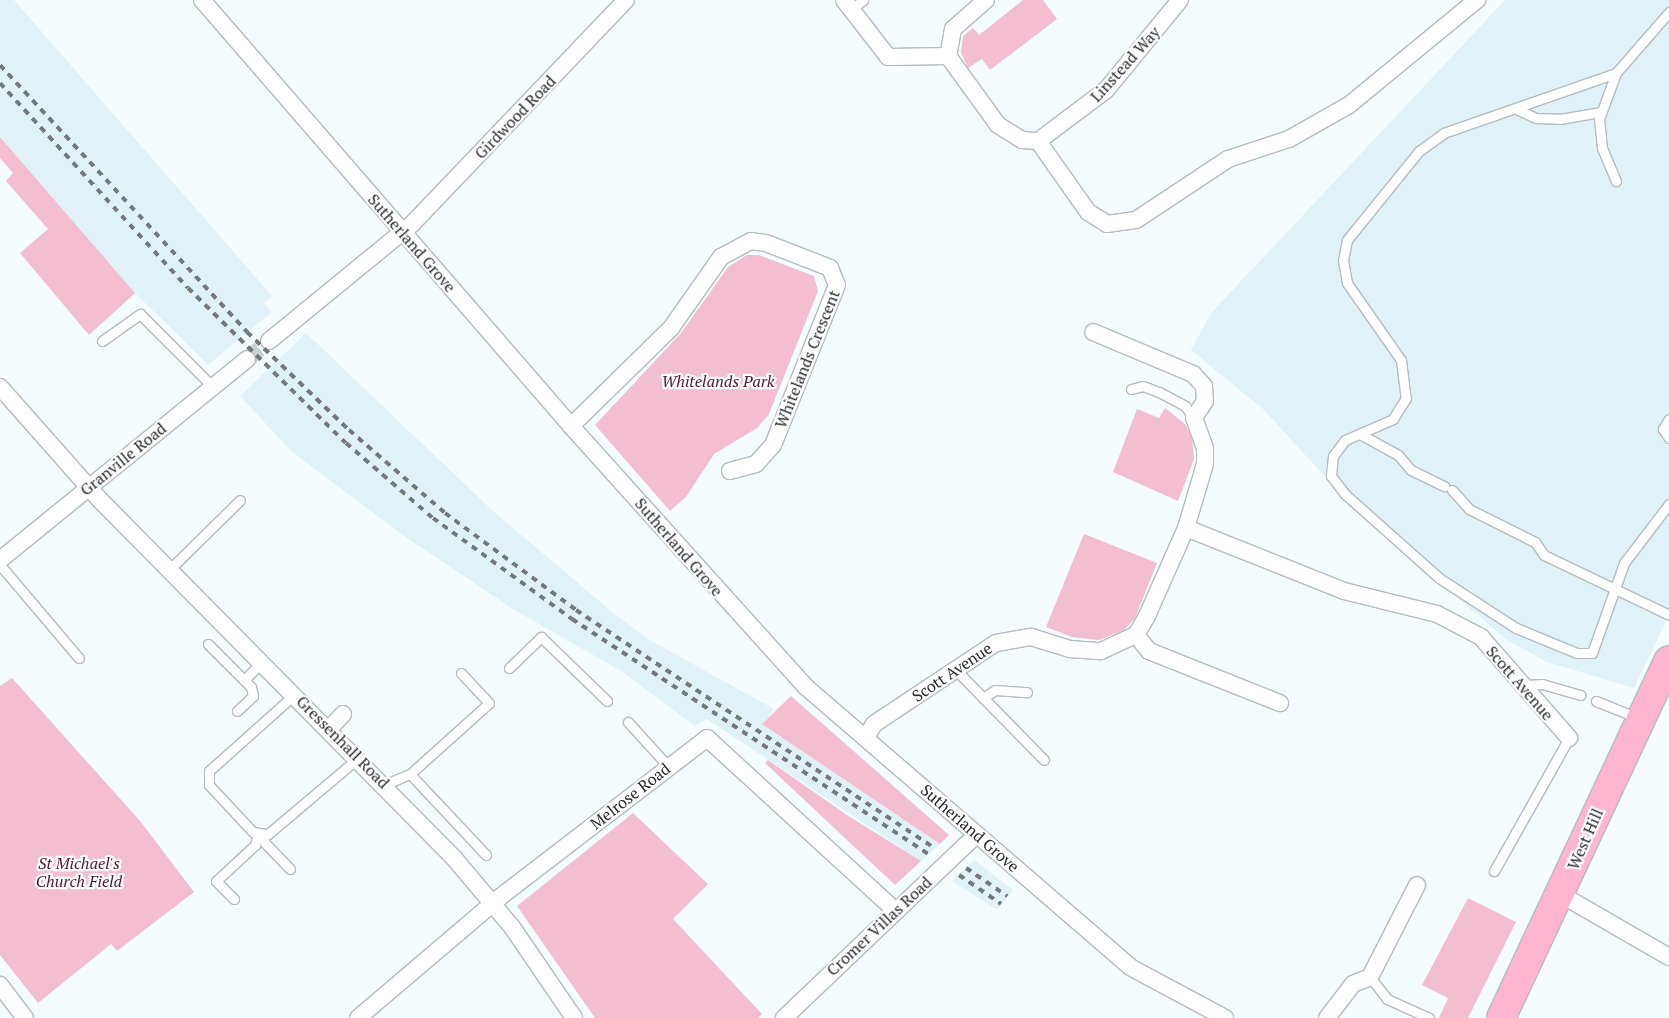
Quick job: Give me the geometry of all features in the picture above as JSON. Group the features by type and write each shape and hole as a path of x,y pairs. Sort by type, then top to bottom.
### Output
{"highway":[{"name":"West Hill","path":"1501,1018 1669,660"}],"street":[{"name":"Sutherland Grove","path":"202,0 571,426 763,643 976,835 1130,967 1225,1018"},
{"name":"Girdwood Road","path":"402,231 626,0"},
{"path":"986,0 953,28 948,56 998,125 1022,140 1038,141 1088,212 1107,224 1136,220 1228,159 1289,139 1349,105 1477,0"},
{"name":"Linstead Way","path":"1038,141 1106,90 1180,0"},
{"path":"853,3 888,57 948,56"},
{"path":"269,341 402,231"},
{"name":"Whitelands Crescent","path":"571,426 671,328 721,257 751,241 766,243 830,268 837,285 773,445 756,464 730,471"},
{"path":"1093,332 1193,374 1204,386 1205,401 1194,418 1202,435 1206,464 1186,528 1136,635 1149,651 1280,703"},
{"name":"Granville Road","path":"0,560 247,359"},
{"name":"Gressenhall Road","path":"0,387 88,487 386,784 494,903 574,1018"},
{"name":"Scott Avenue","path":"1186,528 1344,591 1437,614 1481,638 1526,685 1569,738"},
{"name":"Scott Avenue","path":"866,737 874,724 955,669 1013,637 1040,638 1091,652 1136,635"},
{"path":"330,728 343,714"},
{"name":"Melrose Road","path":"358,1018 494,903 668,766 704,740 712,740 895,910"},
{"name":"Cromer Villas Road","path":"784,1018 895,910 976,835"},
{"path":"1327,1018 1353,984 1370,977 1417,885"},
{"path":"1560,894 1669,957"},
{"path":"0,985 25,1018"}],"lane":[{"path":"1616,181 1602,148 1601,112 1616,73 1669,12"},
{"path":"1616,73 1518,110 1444,133 1419,151 1346,240 1343,260 1347,283 1401,360 1406,378 1406,398 1393,419 1345,440 1333,456 1331,476 1346,495 1439,578 1516,628 1577,653 1592,653 1611,589 1640,538 1669,504"},
{"path":"1518,110 1536,118 1560,120 1601,112"},
{"path":"102,341 140,314 212,386"},
{"path":"1131,389 1143,386 1159,392 1184,406 1194,418"},
{"path":"1669,419 1663,429 1669,438"},
{"path":"1360,434 1398,455 1411,470 1448,488 1469,508 1535,542 1544,555 1568,569 1669,615"},
{"path":"170,569 240,500"},
{"path":"0,565 79,658"},
{"path":"510,668 541,637 607,701"},
{"path":"208,644 244,680 253,696 237,711"},
{"path":"244,680 264,661"},
{"path":"955,669 1044,760"},
{"path":"386,784 410,774 488,703 461,673"},
{"path":"1526,685 1542,684 1580,695"},
{"path":"983,698 995,690 1026,692"},
{"path":"290,869 265,843 260,835 209,785 209,771 296,694"},
{"path":"1596,701 1640,719"},
{"path":"628,722 668,766"},
{"name":"Scott Avenue","path":"1494,871 1569,738"},
{"path":"234,899 216,881 255,845 260,835 358,758"},
{"path":"410,774 486,855"},
{"path":"1370,977 1388,999 1430,1018"}],"shaded area":[{"path":"0,0 14,0 272,296 264,303 272,312 208,365 135,293 0,137"},
{"path":"1505,0 1669,0 1669,615 1634,688 1547,662 1507,640 1362,517 1264,410 1191,350 1211,313"},
{"path":"306,333 493,511 617,616 650,640 774,709 763,724 940,844 921,861 707,719 695,726 621,671 511,608 403,535 291,451 240,396"},
{"path":"974,860 1013,890 997,910 952,881"}],"green space":[{"path":"1023,0 1043,0 1057,19 990,70 982,59 968,68 961,53 963,36 973,28 979,35"},
{"path":"0,137 135,293 89,335 20,253 48,229 6,181 13,173 0,158"},
{"name":"Whitelands Park","path":"747,255 759,255 814,276 818,291 769,414 757,428 714,454 686,497 670,511 595,425 681,333 728,267"},
{"path":"1165,408 1185,424 1192,437 1194,459 1178,501 1113,472 1137,409 1159,418"},
{"path":"1084,534 1157,563 1135,618 1124,630 1099,640 1072,637 1046,627"},
{"name":"St Michael's Church Field","path":"12,678 141,822 194,892 117,951 111,944 38,1003 0,955 0,686"},
{"path":"791,696 949,835 940,844 762,724"},
{"path":"768,760 850,817 921,861 895,885 765,763"},
{"path":"633,813 708,884 673,919 762,1014 758,1018 595,1018 517,906"},
{"path":"1468,898 1516,922 1468,1018 1439,1018 1448,998 1422,985"}],"tunnel":[{"path":"247,359 269,341"}],"railway":[{"path":"0,65 247,332 349,430 445,513 576,610 934,848"},
{"path":"0,83 188,288 346,443 433,518 572,619 928,854"},
{"path":"966,868 1007,896"},
{"path":"959,875 1001,904"}]}
